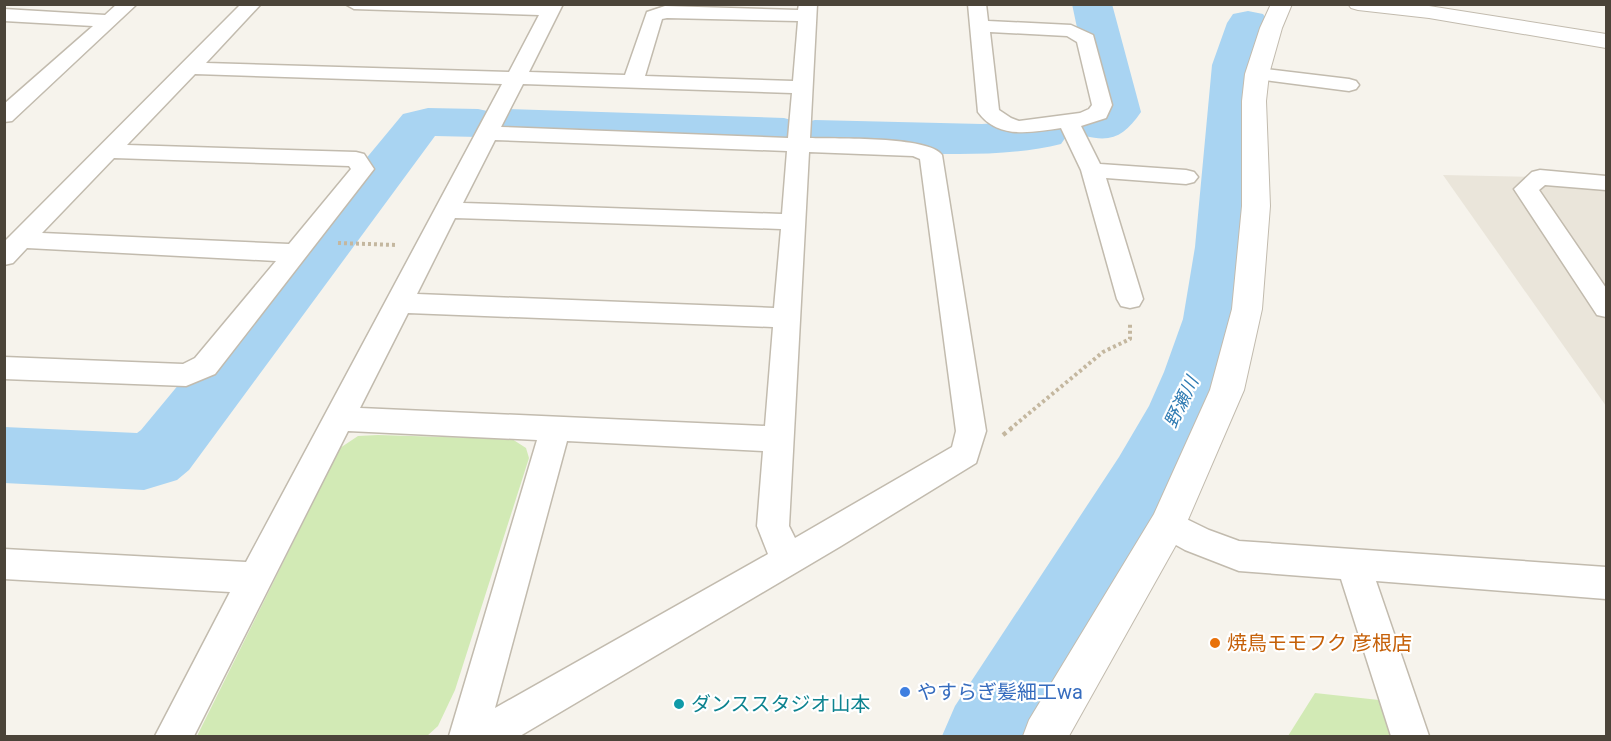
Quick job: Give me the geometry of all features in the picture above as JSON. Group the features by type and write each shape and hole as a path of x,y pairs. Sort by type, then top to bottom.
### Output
{"street":[{"path":"4,116 128,4"},
{"path":"13,249 252,4"},
{"path":"174,736 514,78 553,7 354,4"},
{"path":"978,4 980,26 989,112 1003,123 1019,127 1085,119 1098,113 1102,105 1086,39 1071,31 980,26"},
{"path":"1045,736 1168,524 1227,390 1247,309 1256,206 1254,101 1257,75 1271,28 1282,4"},
{"path":"1358,4 1430,12 1606,41"},
{"path":"633,82 654,16 665,12 807,10 773,526 787,559"},
{"path":"4,15 109,21"},
{"path":"189,69 801,87"},
{"path":"1257,75 1349,85"},
{"path":"1068,121 1092,170 1130,299"},
{"path":"484,736 830,536 965,454 971,431 931,155 917,149 486,133"},
{"path":"4,368 186,375 205,366 363,169 356,159 109,151"},
{"path":"1092,170 1186,177"},
{"path":"1606,183 1540,177 1526,189 1606,308"},
{"path":"446,210 793,222"},
{"path":"13,249 294,253"},
{"path":"398,303 786,318"},
{"path":"339,419 778,439"},
{"path":"468,736 555,430"},
{"path":"1168,524 1197,540 1239,556 1606,583"},
{"path":"4,564 255,578"},
{"path":"1353,564 1410,736"}],"path":[{"path":"334,243 428,246"},
{"path":"968,443 988,448 1103,352 1130,339 1130,299"}],"shaded area":[{"path":"1443,175 1540,177 1606,183 1606,406"}],"green space":[{"path":"358,436 512,439 526,448 529,458 455,690 438,726 427,736 197,736 340,448"},
{"path":"1315,693 1379,700 1390,736 1288,736"}],"waterway":[{"path":"1092,4 1118,112 1102,126"},
{"name":"野瀬川","path":"985,736 1144,478 1179,413 1196,372 1213,319 1223,247 1234,65 1248,23"},
{"path":"4,455 144,462 153,460 165,450 420,124 428,122 478,123"},
{"path":"505,123 784,132"},
{"path":"815,134 982,139 1044,134"}],"place":[{"name":"焼鳥モモフク 彦根店","path":"1215,643"},
{"name":"やすらぎ髪細工wa","path":"905,692"},
{"name":"ダンススタジオ山本","path":"679,704"}]}
